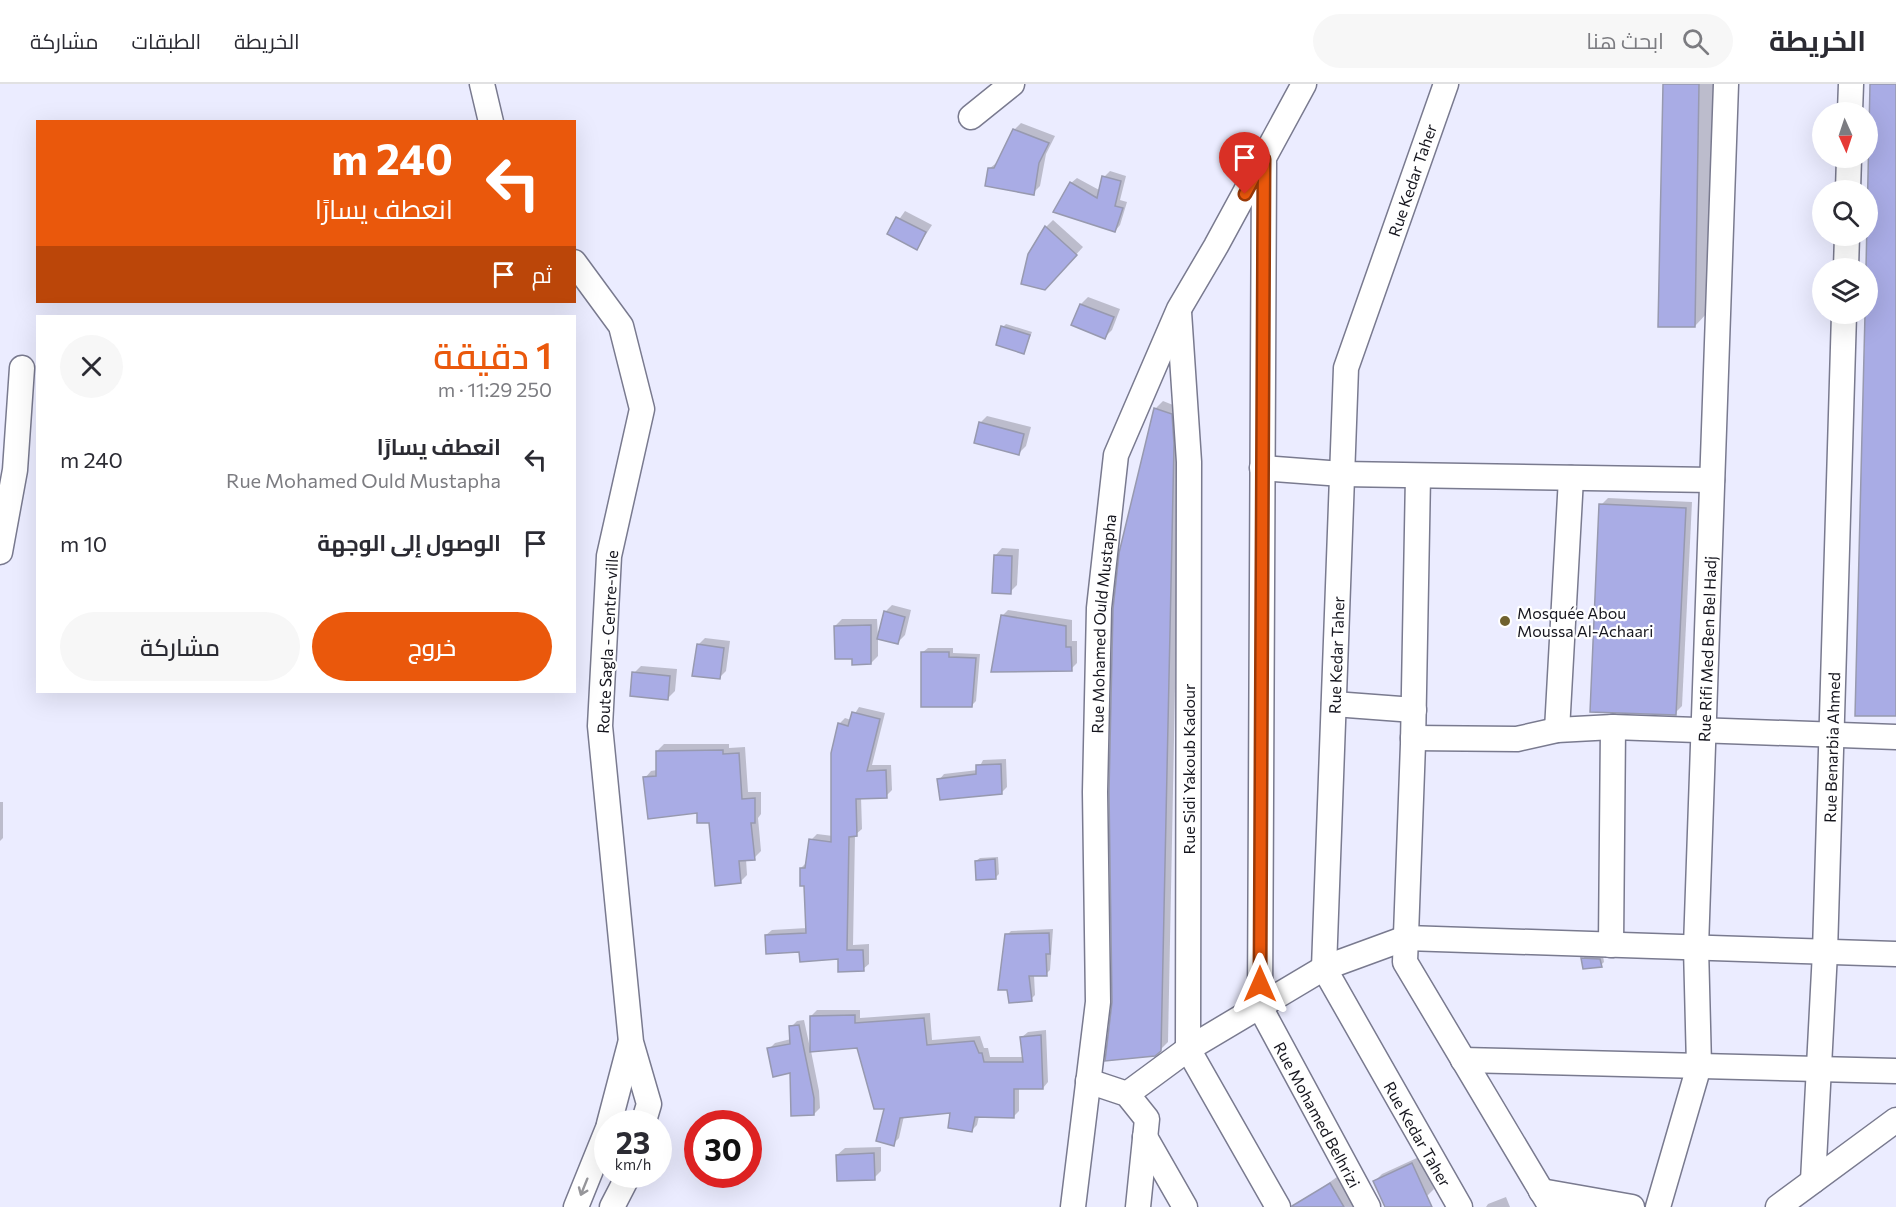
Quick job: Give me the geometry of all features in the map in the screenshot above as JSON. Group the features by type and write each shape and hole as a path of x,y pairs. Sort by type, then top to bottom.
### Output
{"street":[{"path":"482,84 491,120"},
{"path":"971,117 1012,84"},
{"name":"Rue Mohamed Ould Mustapha","path":"1073,1207 1098,1002 1095,792 1100,608 1116,455 1179,309 1304,84"},
{"name":"Rue Kedar Taher","path":"1446,84 1346,368 1324,968 1461,1207"},
{"name":"Rue Rifi Med Ben Bel Hadj","path":"1658,1207 1699,1066 1696,947 1725,84"},
{"path":"1850,102 1851,84"},
{"name":"Rue Mohamed Belhrizi","path":"1264,159 1260,1007 1368,1207"},
{"name":"Route Sagla - Centre-ville","path":"576,265 621,326 642,409 609,556 600,726 631,1042 649,1104 648,1110"},
{"name":"Rue Sidi Yakoub Kadour","path":"1179,309 1189,462 1188,1049 1278,1207"},
{"name":"Rue Benarbia Ahmed","path":"1813,1181 1825,952 1844,324"},
{"path":"0,552 15,470 22,368"},
{"path":"1262,468 1342,474 1712,480"},
{"path":"1418,476 1414,710 1405,962 1546,1199 1632,1207"},
{"path":"1557,730 1571,478"},
{"path":"1334,704 1414,710"},
{"path":"1413,738 1517,739 1557,730 1613,727 1896,737"},
{"path":"1611,945 1613,727"},
{"path":"1127,1095 1188,1049 1324,968 1406,938 1896,954"},
{"name":"Route Sagla - Centre-ville","path":"613,1110 631,1042"},
{"path":"1463,1060 1896,1071"},
{"path":"1088,1080 1127,1095 1147,1119 1138,1207"},
{"path":"1778,1207 1896,1120"},
{"path":"1145,1137 1185,1207"},
{"path":"576,1207 594,1163"},
{"path":"612,1207 622,1188"}],"building":[{"path":"1663,84 1699,84 1695,327 1658,327"},
{"path":"1870,84 1896,84 1896,716 1855,716 1865,324 1878,324 1878,258 1866,258 1866,246 1878,246 1878,180 1868,180 1868,168 1878,168 1878,102 1870,102"},
{"path":"1013,129 1049,143 1039,163 1034,195 985,186 988,168 994,168"},
{"path":"1102,176 1121,181 1115,206 1123,208 1115,232 1053,212 1070,182 1097,198"},
{"path":"896,217 926,232 917,250 887,234"},
{"path":"1045,226 1077,255 1045,290 1021,284 1028,254"},
{"path":"1080,304 1114,317 1105,339 1071,325"},
{"path":"1001,326 1030,335 1024,354 996,345"},
{"path":"1154,408 1172,414 1174,444 1161,1051 1155,1056 1105,1061 1112,1002 1109,792 1113,609 1119,553"},
{"path":"979,422 1024,434 1019,455 974,443"},
{"path":"1599,504 1686,508 1676,715 1590,712"},
{"path":"994,555 1012,556 1011,594 992,593"},
{"path":"884,611 905,617 898,644 877,639"},
{"path":"1001,615 1066,626 1066,647 1071,647 1072,671 991,672"},
{"path":"871,625 871,664 852,665 852,659 835,659 834,626"},
{"path":"697,644 724,648 720,679 692,676"},
{"path":"921,652 949,652 949,657 976,658 972,707 921,707"},
{"path":"632,672 670,676 668,700 630,696"},
{"path":"852,712 880,719 867,771 886,770 887,798 856,799 857,836 849,837 847,950 863,950 864,971 838,972 838,959 800,962 799,952 766,954 765,935 806,933 804,886 800,886 800,868 805,868 809,839 831,842 831,753 838,723 848,726"},
{"path":"723,750 723,754 739,753 742,799 755,798 755,823 751,823 755,860 739,861 741,883 715,886 709,823 697,823 697,813 648,819 643,777 656,776 656,751"},
{"path":"1001,764 1002,794 940,800 937,779 976,774 976,765"},
{"path":"995,859 996,879 976,880 975,861"},
{"path":"1049,933 1050,954 1046,954 1047,976 1029,976 1032,1001 1009,1003 1007,990 998,990 1005,934"},
{"path":"1581,958 1600,959 1602,967 1583,969"},
{"path":"855,1015 855,1023 924,1018 927,1045 974,1041 979,1053 982,1053 984,1062 1023,1062 1020,1037 1041,1035 1043,1089 1014,1089 1014,1118 975,1117 972,1132 948,1128 950,1113 900,1118 894,1146 876,1141 884,1109 874,1109 857,1048 810,1052 810,1016"},
{"path":"799,1025 814,1098 814,1115 791,1116 790,1073 773,1077 767,1048 790,1044 789,1026"},
{"path":"874,1153 875,1180 837,1181 836,1155"},
{"path":"1412,1163 1432,1207 1385,1207 1373,1181"},
{"path":"1330,1183 1344,1207 1292,1207 1292,1206"}],"place":[{"name":"Mosquée Abou Moussa Al-Achaari","path":"1505,621"}],"route":[{"path":"1245,194 1264,159 1260,984"}]}
